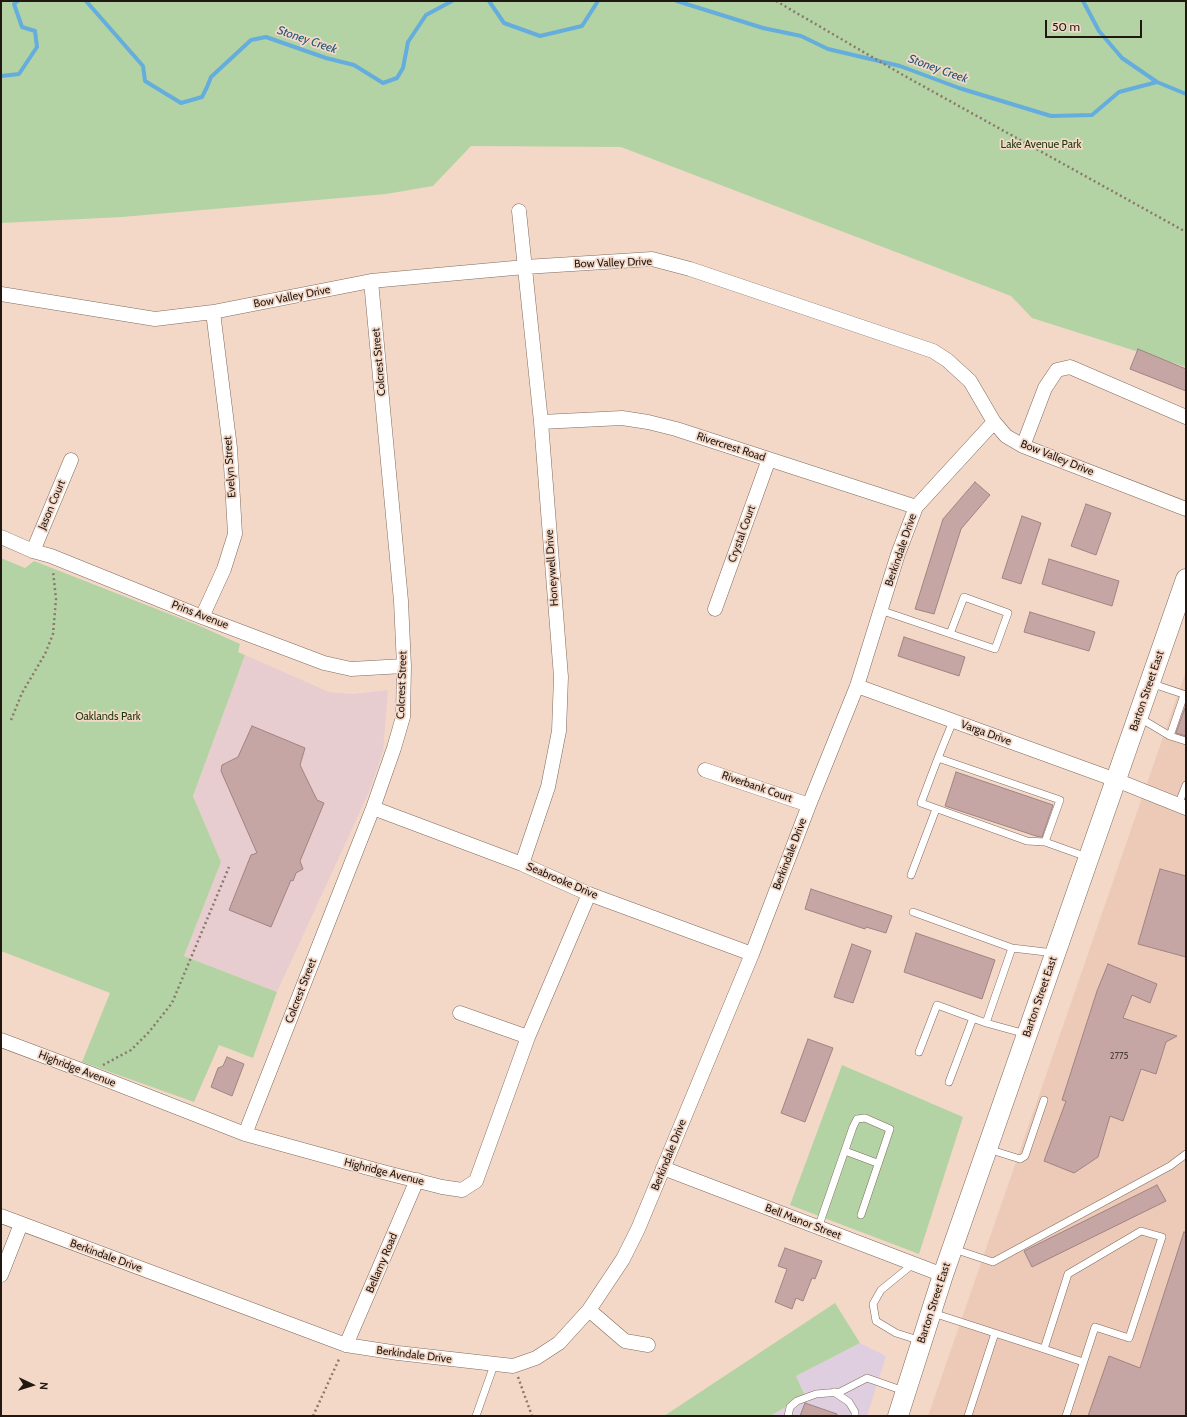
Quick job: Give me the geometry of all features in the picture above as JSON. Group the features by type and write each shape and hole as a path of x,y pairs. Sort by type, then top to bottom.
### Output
{"main road":[{"name":"Barton Street East","path":"898,1416 943,1275 1186,579"}],"street":[{"name":"Honeywell Drive","path":"520,211 541,422 561,677 559,731 548,787 522,864"},
{"name":"Bow Valley Drive","path":"1,294 155,319 212,312 371,281 525,267 652,259 690,269 933,351 948,360 970,381 994,422 1006,436 1023,446 1186,509"},
{"name":"Colcrest Street","path":"245,1134 373,808 403,717 404,666 401,601 371,281"},
{"name":"Evelyn Street","path":"202,616 224,570 235,534 230,448 212,312"},
{"path":"1023,446 1045,388 1057,370 1070,367 1186,417"},
{"name":"Rivercrest Road","path":"541,422 622,418 648,422 676,429 916,507"},
{"name":"Berkindale Drive","path":"1,1216 346,1345 398,1353 513,1366 536,1358 559,1343 589,1310 623,1259 638,1229 752,954 856,686 898,554 916,507 994,422"},
{"name":"Crystal Court","path":"715,609 769,459"},
{"name":"Jason Court","path":"33,551 71,460"},
{"name":"Prins Avenue","path":"1,537 33,551 51,556 324,663 351,669 404,666"},
{"name":"Varga Drive","path":"856,686 1116,780 1182,806"},
{"name":"Riverbank Court","path":"705,770 809,805"},
{"name":"Seabrooke Drive","path":"373,808 522,864 589,894 752,954"},
{"name":"Highridge Avenue","path":"1,1040 245,1134 383,1172 442,1187 462,1190 476,1181 528,1037 589,894"},
{"path":"460,1013 528,1037"},
{"name":"Bell Manor Street","path":"663,1168 943,1275"},
{"name":"Bellamy Road","path":"346,1345 417,1180"},
{"path":"1,1275 21,1224"},
{"path":"589,1310 625,1341 648,1345"}],"lane":[{"path":"880,610 950,634 995,649 1008,613 964,597 950,634"},
{"path":"1150,683 1185,695 1170,736"},
{"path":"1138,717 1170,736 1186,741"},
{"path":"953,721 921,803 1027,840 1045,842 1089,858"},
{"path":"938,758 1060,800 1045,842"},
{"path":"1182,806 1186,785"},
{"path":"911,875 936,809"},
{"path":"913,912 1012,948 1055,953"},
{"path":"986,1023 1012,948"},
{"path":"919,1052 937,1004 986,1023 1027,1034"},
{"path":"949,1082 973,1018"},
{"path":"987,1149 1020,1158 1025,1156 1044,1100"},
{"path":"818,1228 846,1151 853,1127 857,1119 865,1118 890,1128 861,1216"},
{"path":"846,1151 877,1164"},
{"path":"952,1249 993,1262 1170,1166 1186,1154"},
{"path":"1044,1349 1068,1274 1141,1231 1162,1237 1130,1338 1095,1327 1066,1416"},
{"path":"913,1264 881,1290 873,1304 876,1321 896,1333 922,1341"},
{"path":"931,1312 1083,1362"},
{"path":"968,1416 995,1333"},
{"path":"476,1416 494,1365"},
{"path":"788,1416 790,1407 797,1401 816,1394 840,1392 867,1378 906,1391"},
{"path":"834,1392 849,1402 855,1412 855,1416"}],"path":[{"path":"776,1 897,72 1186,232"},
{"path":"10,720 22,693 45,654 53,634 56,599 51,556"},
{"path":"89,1073 131,1050 149,1032 172,1003 229,867"},
{"path":"312,1416 346,1345"},
{"path":"513,1366 532,1416"}],"shaded area":[{"path":"245,655 329,692 353,694 388,690 383,751 369,792 277,992 184,956 221,862 193,796"},
{"path":"1186,671 1186,1416 928,1416 1181,685"},
{"path":"860,1343 886,1356 867,1416 770,1416 805,1396 796,1376"}],"green space":[{"name":"Lake Avenue Park","path":"1,1 1186,1 1186,367 1032,318 1011,296 621,147 471,146 433,186 386,194 122,217 1,223"},
{"name":"Oaklands Park","path":"1,558 25,568 34,561 200,626 240,644 238,652 245,655 193,796 221,862 184,956 277,992 253,1058 219,1045 194,1102 82,1062 110,993 1,951"},
{"path":"842,1065 963,1117 919,1254 790,1205"},
{"path":"835,1303 860,1343 796,1376 805,1396 770,1416 664,1416"}],"building":[{"path":"1138,349 1186,369 1186,391 1130,369"},
{"path":"975,482 990,495 961,529 934,614 915,609 943,519"},
{"path":"1086,504 1111,513 1096,555 1071,546"},
{"path":"1022,516 1041,523 1021,584 1002,578"},
{"path":"1049,559 1119,581 1112,606 1042,584"},
{"path":"1030,612 1095,632 1089,651 1024,632"},
{"path":"904,637 965,657 959,676 898,656"},
{"path":"1186,705 1186,736 1176,733"},
{"path":"252,726 305,748 300,765 317,800 324,803 300,861 303,869 296,873 293,881 291,880 271,927 229,910 251,855 257,853 221,771 222,765 238,757"},
{"path":"956,772 1053,805 1042,837 945,806"},
{"path":"1160,869 1186,876 1186,957 1138,944"},
{"path":"811,889 892,916 886,933 866,927 865,929 805,909"},
{"path":"916,933 995,960 982,999 904,972"},
{"path":"852,944 871,951 853,1003 834,997"},
{"path":"1108,964 1157,984 1150,1003 1132,995 1123,1018 1177,1036 1166,1042 1156,1074 1141,1069 1123,1121 1110,1116 1098,1157 1074,1173 1044,1161 1066,1101 1062,1100 1097,991"},
{"path":"808,1039 833,1048 805,1122 781,1113"},
{"path":"227,1057 244,1064 232,1096 211,1087 218,1068 223,1066"},
{"path":"1157,1185 1166,1201 1032,1267 1024,1251"},
{"path":"1184,1232 1186,1233 1186,1416 1088,1416 1109,1356 1140,1368"},
{"path":"785,1248 822,1261 815,1279 812,1278 803,1301 796,1298 792,1309 775,1302 787,1269 778,1266"},
{"path":"805,1403 837,1414 837,1416 800,1416"}],"waterway":[{"name":"Stoney Creek","path":"1,76 19,74 37,47 35,31 22,27 14,4 18,1"},
{"name":"Stoney Creek","path":"86,1 143,66 145,81 181,103 202,97 211,77 251,40 266,37 326,58 354,65 383,83 397,78 403,68 408,42 426,15 452,1"},
{"name":"Stoney Creek","path":"489,1 504,23 540,36 582,26 598,1"},
{"name":"Stoney Creek","path":"677,1 763,28 801,36 828,49 900,66 959,88 1051,116 1092,115 1119,92 1157,82"},
{"path":"1083,1 1099,31 1122,58 1157,82 1186,94"}]}
